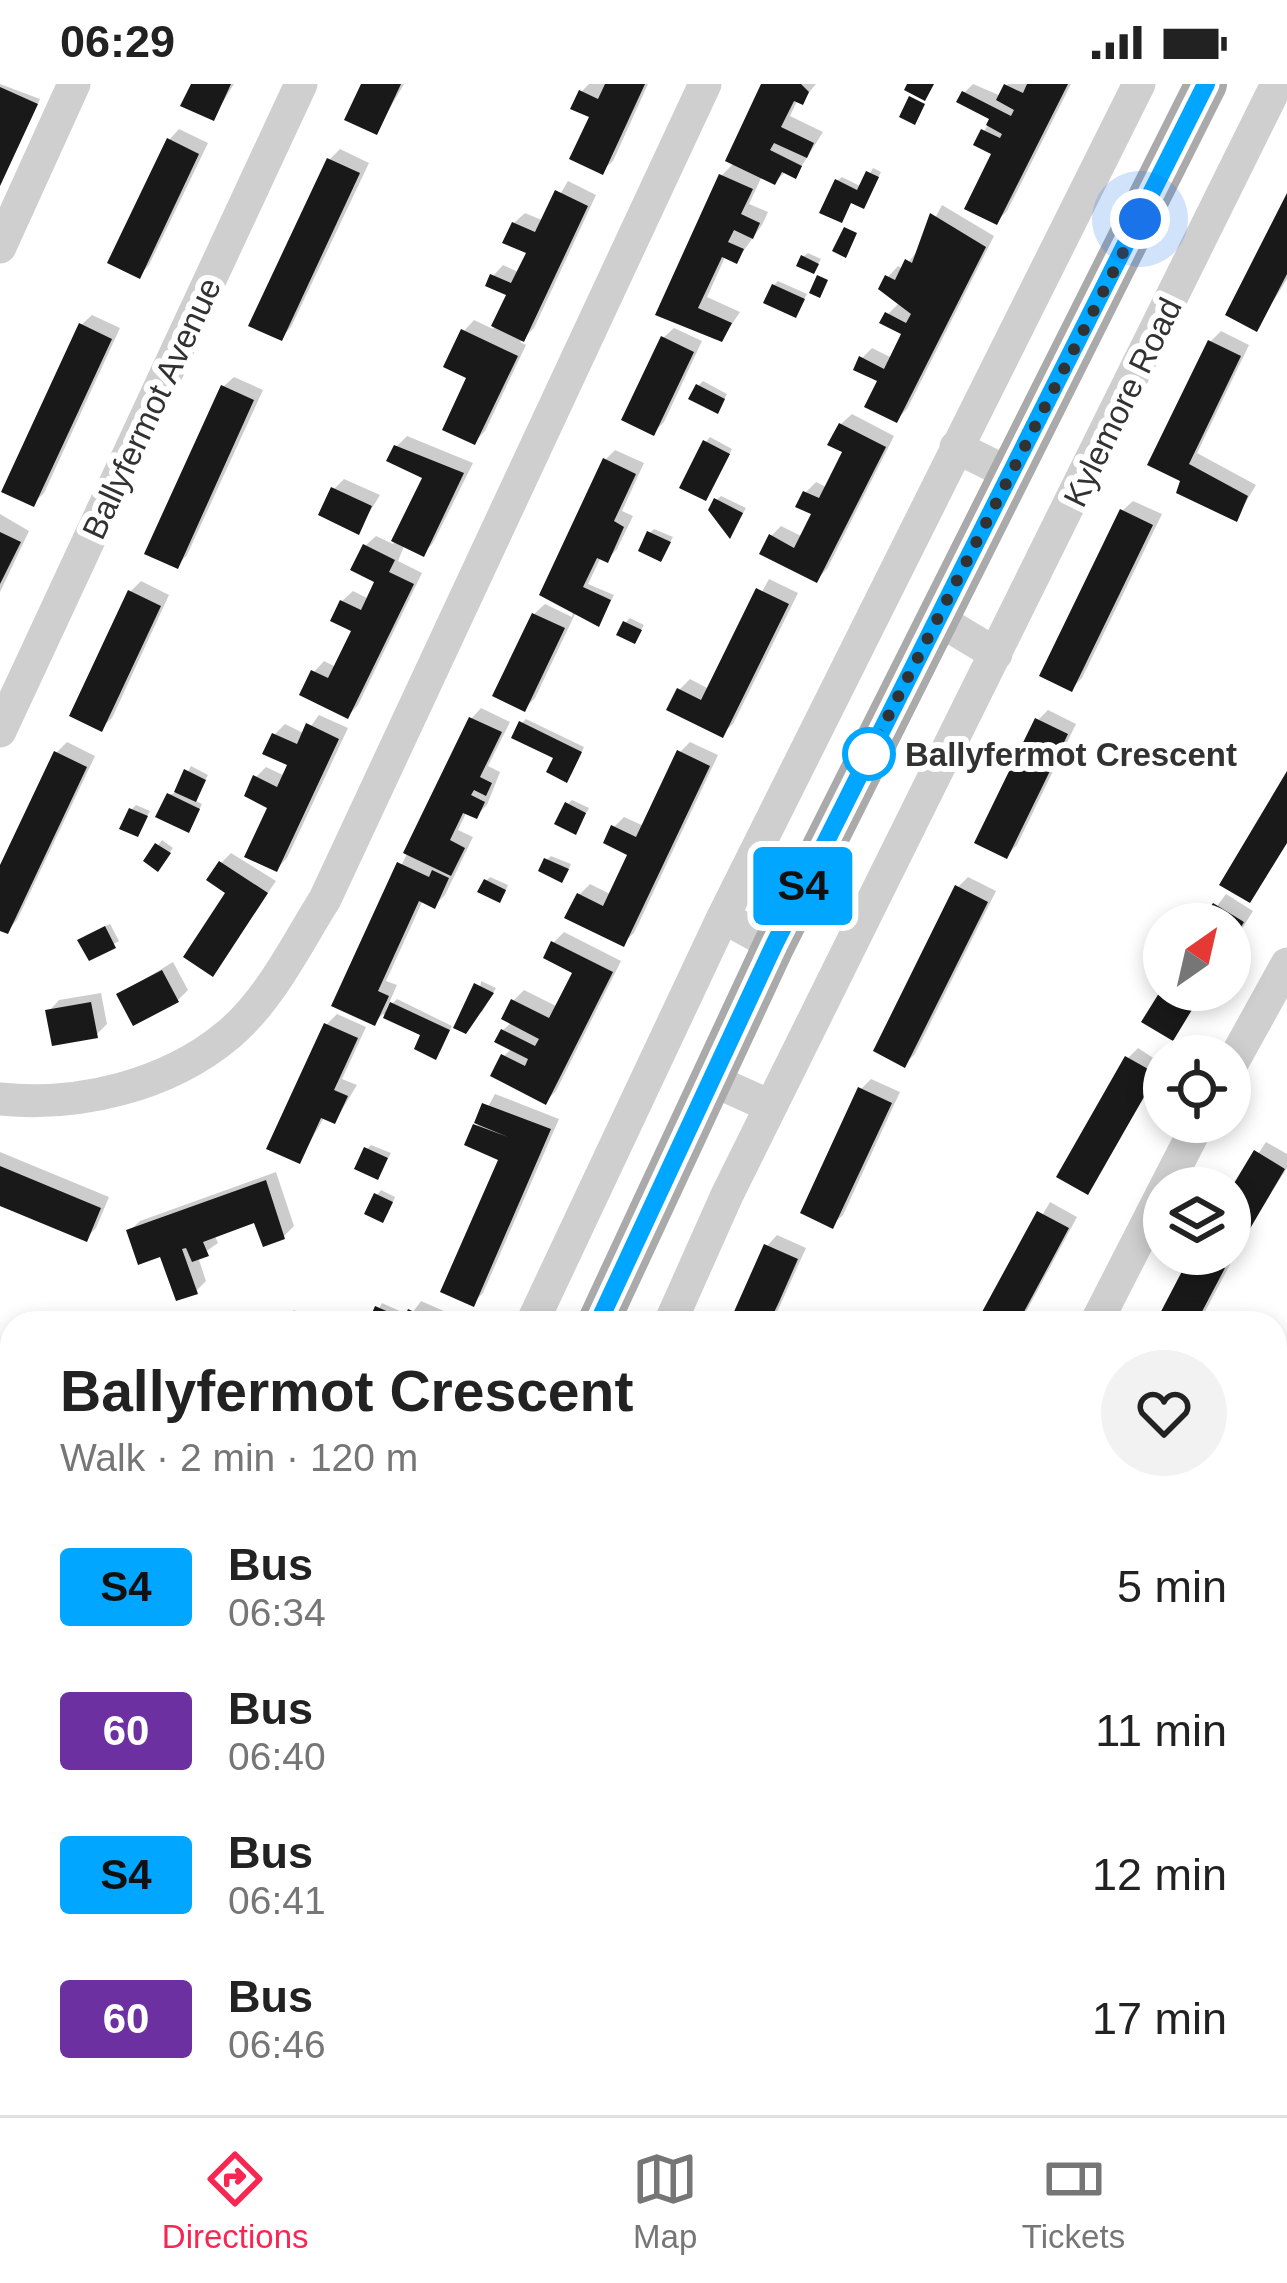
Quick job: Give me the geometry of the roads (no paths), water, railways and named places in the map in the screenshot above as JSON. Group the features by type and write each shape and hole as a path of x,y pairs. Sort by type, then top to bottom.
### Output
{"main road":[{"name":"Kylemore Road","path":"604,1311 774,945 1206,84"}],"street":[{"path":"0,247 74,84"},
{"name":"Ballyfermot Avenue","path":"0,731 302,84"},
{"path":"0,1099 35,1102 116,1091 188,1062 229,1034 263,996 325,899 705,84"},
{"path":"538,1311 724,917 1139,84"},
{"name":"Kylemore Road","path":"676,1311 770,1106 1277,84"},
{"path":"956,447 1008,473"},
{"path":"936,618 996,654"},
{"path":"724,917 774,945"},
{"path":"1251,1038 1278,1000 1287,964"},
{"path":"710,1079 770,1106"},
{"path":"1102,1311 1143,1232"}],"place":[{"name":"Ballyfermot Crescent","path":"869,754"}]}
